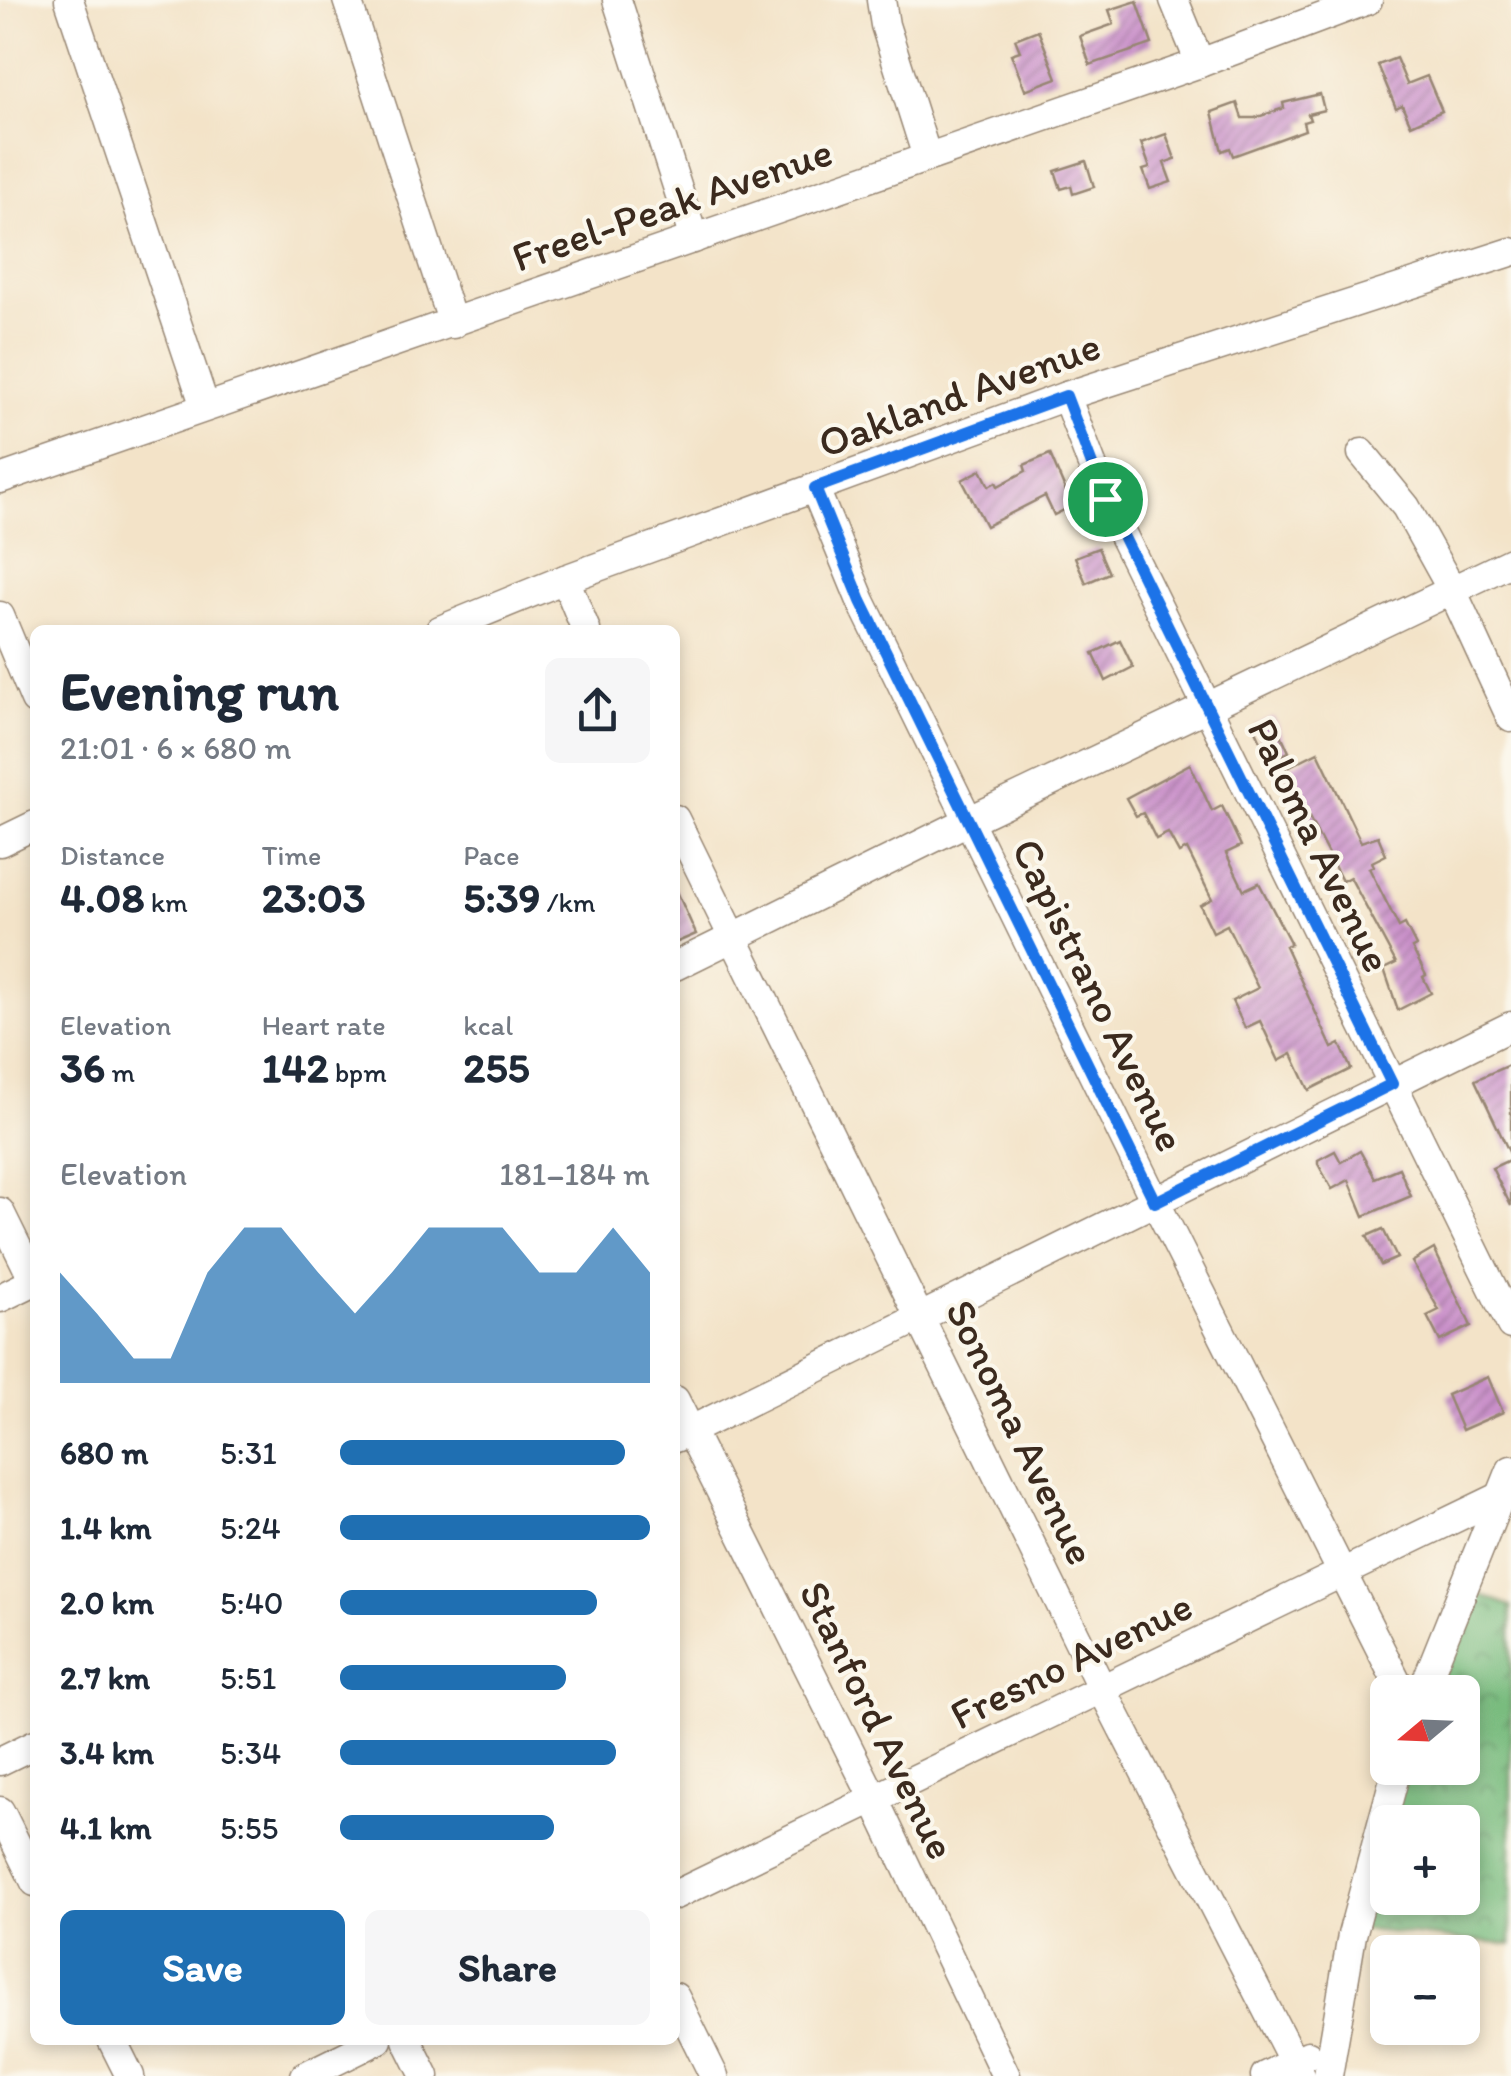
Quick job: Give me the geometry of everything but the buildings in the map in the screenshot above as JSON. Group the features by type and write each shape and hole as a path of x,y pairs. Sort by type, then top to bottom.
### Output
{"street":[{"path":"68,0 205,407"},
{"path":"347,0 453,324"},
{"path":"616,0 694,239"},
{"path":"881,0 885,25 928,157"},
{"path":"1174,0 1200,63"},
{"name":"Freel-Peak Avenue","path":"0,479 1200,63 1368,0"},
{"name":"Oakland Avenue","path":"452,625 565,579 1066,396 1511,252"},
{"name":"Paloma Avenue","path":"1066,396 1105,499 1511,1325"},
{"path":"1362,453 1406,507 1452,590 1511,718"},
{"name":"Capistrano Avenue","path":"815,488 861,601 1155,1202 1394,1675"},
{"path":"680,964 970,820 1511,562"},
{"path":"565,579 584,625"},
{"path":"0,616 30,688"},
{"path":"0,842 30,827"},
{"name":"Sonoma Avenue","path":"680,829 1102,1689 1297,2069"},
{"path":"682,1435 1511,1026"},
{"path":"0,1212 30,1272"},
{"path":"0,1298 30,1284"},
{"name":"Stanford Avenue","path":"682,1435 874,1799 1006,2076"},
{"path":"1429,1675 1506,1483"},
{"name":"Fresno Avenue","path":"680,1893 1344,1572 1506,1483"},
{"path":"0,1761 30,1746"},
{"path":"1328,2076 1352,1935 1392,1785"},
{"path":"0,1810 30,1872"},
{"path":"680,2007 714,2076"},
{"path":"1265,2076 1297,2069 1332,2043"},
{"path":"114,2045 130,2076"},
{"path":"305,2076 368,2045"},
{"path":"409,2045 424,2076"}],"green space":[{"path":"1476,1593 1511,1606 1511,1945 1480,1942 1480,1935 1415,1935 1357,1929 1370,1875 1370,1915 1480,1915 1480,1805 1393,1805 1401,1785 1480,1785 1480,1675 1442,1675"}],"route":[{"path":"1066,396 1105,499 1392,1084 1155,1202 861,601 815,488 1066,396"}]}
